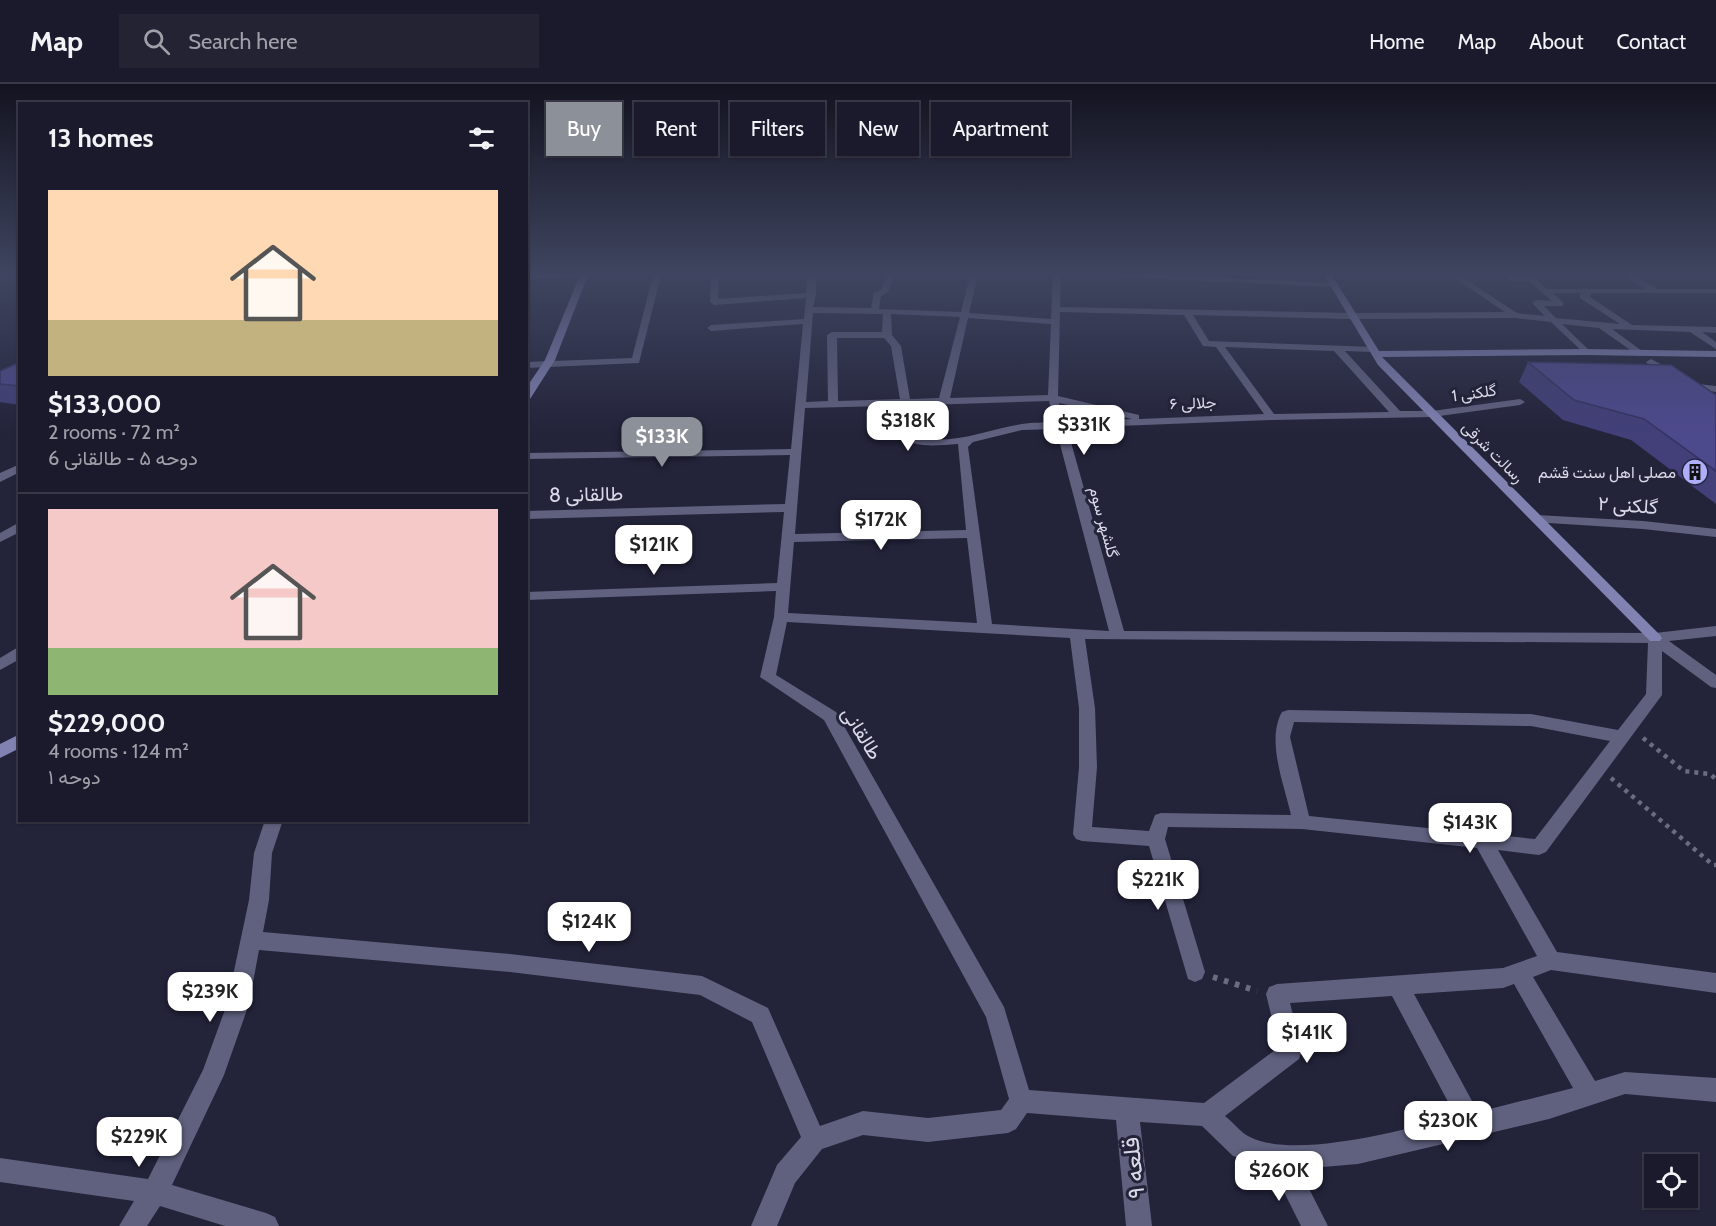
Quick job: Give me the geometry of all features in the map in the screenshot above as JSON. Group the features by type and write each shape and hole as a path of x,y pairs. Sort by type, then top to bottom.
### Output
{"main road":[{"path":"528,394 547,364 562,328"},
{"name":"رسالت شرقی","path":"1360,328 1376,355 1432,414 1655,638"},
{"path":"1376,355 1586,352 1715,355"},
{"path":"1376,355 1651,362 1715,355"},
{"path":"0,752 18,741"}],"street":[{"path":"528,365 636,362 644,328"},
{"name":"طالقانی","path":"808,328 781,617 768,677 830,716 996,1014 1021,1101"},
{"path":"887,328 887,335 896,346 905,401"},
{"path":"944,400 962,328"},
{"name":"گلشهر سوم","path":"1054,328 1053,398 1118,636"},
{"path":"1196,328 1206,345 1337,348 1376,355"},
{"path":"1561,328 1586,352"},
{"path":"1605,328 1639,353"},
{"path":"1648,328 1716,330"},
{"path":"1691,329 1715,355"},
{"path":"832,404 832,335 887,335"},
{"path":"1220,345 1271,417"},
{"path":"1337,348 1398,415"},
{"path":"1651,362 1696,387 1716,389"},
{"path":"801,405 1053,398 1155,421"},
{"name":"جلالی ۶","path":"888,402 900,433 923,441 969,440 1022,427 1271,417 1432,414"},
{"name":"گلکنی 1","path":"1432,414 1520,402"},
{"path":"969,440 962,446 985,629"},
{"path":"528,456 797,452"},
{"path":"0,478 18,468"},
{"name":"طالقانی 8","path":"528,515 791,508"},
{"name":"گلکنی ۲","path":"1537,519 1643,525 1716,533"},
{"path":"0,538 18,527"},
{"path":"789,538 973,534"},
{"path":"528,596 784,587"},
{"path":"781,617 1118,636 1655,638 1716,631"},
{"path":"1077,634 1087,708 1088,767 1082,834 1156,838"},
{"path":"1655,638 1712,678"},
{"path":"1196,972 1156,838 1161,820 1302,822 1539,847 1654,695 1655,638"},
{"path":"0,665 18,652"},
{"path":"1302,822 1282,737 1288,716 1531,720 1626,732"},
{"path":"132,1226 155,1192 213,1075 238,1004 252,940 262,853 273,822"},
{"path":"1483,841 1551,962"},
{"path":"252,940 510,963 702,986 760,1015 814,1140"},
{"path":"1207,1115 1291,1051 1277,994 1503,978 1551,962 1716,983"},
{"path":"1519,973 1590,1094"},
{"path":"1398,986 1472,1124"},
{"path":"764,1226 786,1174 814,1140 862,1123 928,1130 1008,1121 1021,1101 1207,1115 1242,1147 1280,1158 1358,1152 1549,1107 1625,1083 1716,1090"},
{"name":"قلعه ۹","path":"1127,1110 1139,1226"},
{"path":"1280,1158 1315,1226"},
{"path":"0,1170 155,1192 266,1226"}],"path":[{"path":"1626,732 1684,771 1710,774 1716,779"},
{"path":"1599,768 1713,865 1716,865"},
{"path":"1196,972 1278,997"}],"building":[{"path":"1528,362 1671,365 1716,395 1716,471 1644,419 1574,400"},
{"path":"18,363 18,386 0,384 0,371"}],"place":[{"name":"مصلی اهل سنت قشم","path":"1695,472"}]}
